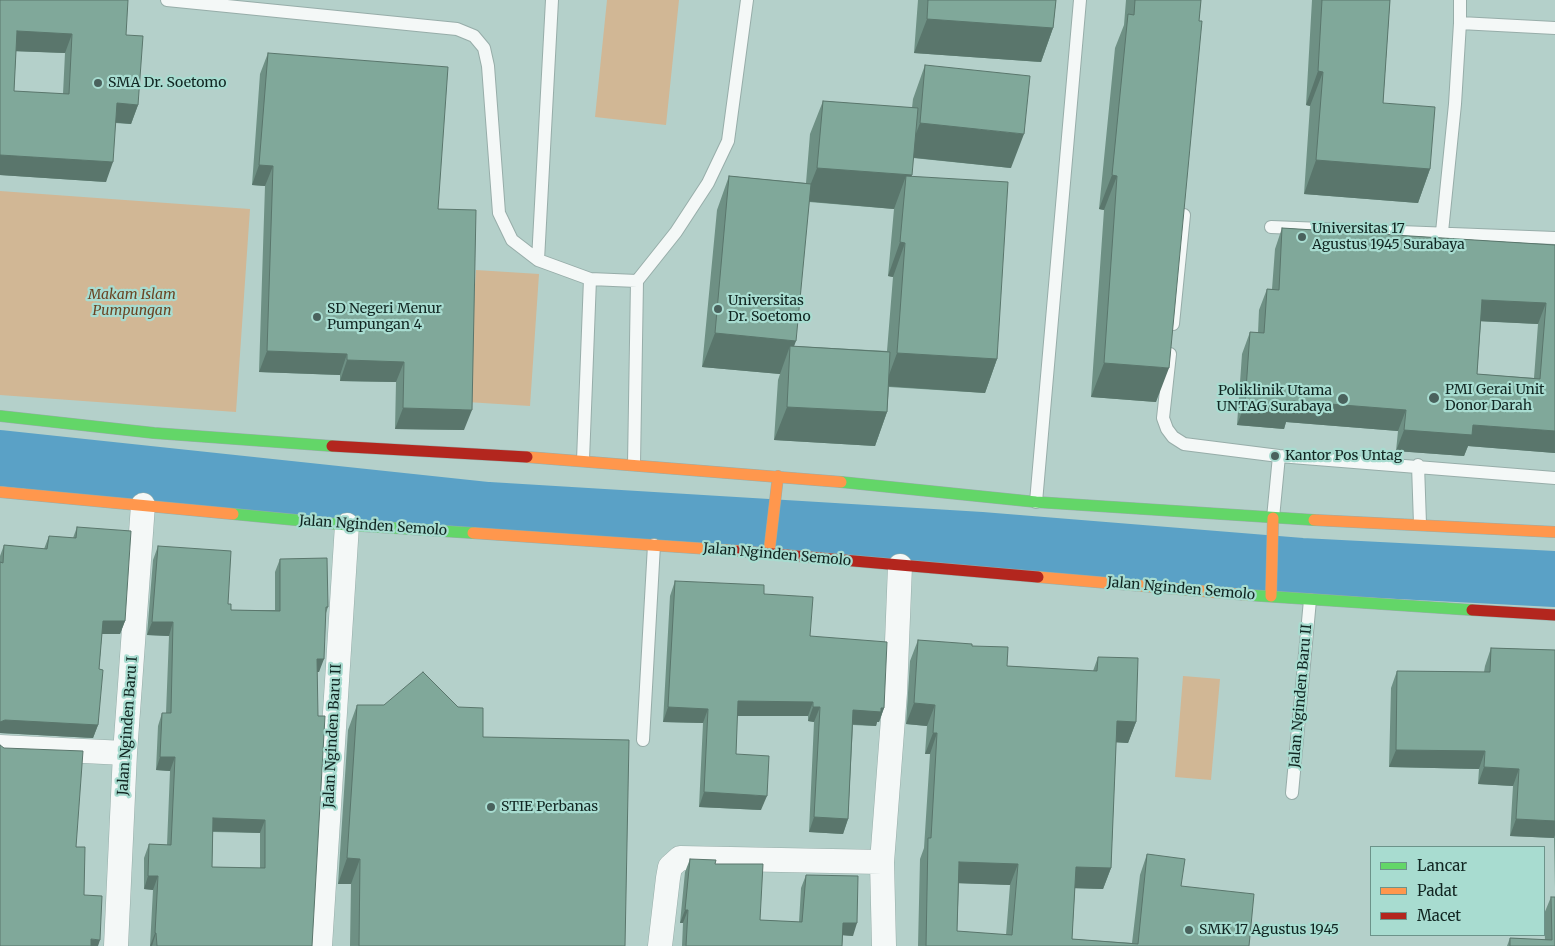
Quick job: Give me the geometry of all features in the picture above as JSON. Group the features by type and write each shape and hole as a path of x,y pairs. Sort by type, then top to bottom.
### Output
{"main road":[{"path":"0,416 154,433 287,444 634,464 778,476 1036,502 1274,518 1555,532"},
{"path":"769,553 778,476"},
{"name":"Jalan Nginden Semolo","path":"0,492 347,525 769,553 900,566 1310,600 1555,615"},
{"path":"1271,596 1274,518"}],"street":[{"name":"Jalan Nginden Baru I","path":"116,946 125,753 143,506"},
{"name":"Jalan Nginden Baru II","path":"320,946 347,525"},
{"path":"884,946 882,862 895,693 900,566"},
{"path":"0,747 125,753"},
{"path":"660,946 670,867 680,858 882,862"}],"lane":[{"path":"167,0 457,29 474,36 484,48 488,66 499,213 512,240 538,260 590,279 637,281"},
{"path":"538,260 552,0"},
{"path":"634,464 637,281 676,232 708,183 728,141 747,0"},
{"path":"1036,502 1080,0"},
{"path":"1442,232 1455,104 1460,0"},
{"path":"1460,23 1555,28"},
{"path":"1184,215 1163,418 1167,429 1173,437 1184,444 1279,456 1555,478"},
{"path":"1271,227 1442,232 1555,238"},
{"path":"584,460 590,279"},
{"path":"1274,518 1279,456"},
{"path":"1418,466 1420,524"},
{"path":"643,740 654,545"},
{"name":"Jalan Nginden Baru II","path":"1292,793 1310,600"}],"green space":[{"path":"607,0 679,0 666,125 595,117"},
{"name":"Makam Islam Pumpungan","path":"0,191 250,209 236,412 0,395"},
{"path":"476,270 539,274 530,406 467,402"},
{"path":"1183,676 1220,679 1211,780 1175,777"}],"building":[{"name":"SMA Dr. Soetomo","path":"0,0 128,0 126,35 143,36 138,105 117,103 113,162 0,155","holes":["17,31 72,34 69,94 14,91"]},
{"path":"928,0 1056,0 1053,28 927,19"},
{"path":"1135,0 1201,0 1199,21 1202,21 1169,368 1104,363 1117,176 1112,175 1128,14 1134,15"},
{"path":"1322,0 1390,0 1383,103 1435,107 1430,169 1316,160 1323,72 1318,71"},
{"path":"268,53 448,67 438,209 476,210 472,410 403,408 404,362 347,360 347,354 267,351 273,166 259,165"},
{"path":"925,65 1030,76 1024,134 920,123"},
{"path":"823,101 918,108 912,175 817,168"},
{"path":"729,176 811,184 796,341 715,333"},
{"path":"906,176 1008,182 997,359 897,353 905,243 900,242"},
{"path":"1282,228 1555,245 1555,431 1473,425 1472,435 1404,430 1406,410 1292,401 1292,407 1245,404 1250,332 1264,333 1267,289 1279,290","holes":["1482,300 1546,303 1540,379 1477,374"]},
{"path":"790,346 890,352 887,412 787,407"},
{"path":"77,527 131,531 125,621 103,621 99,669 103,670 98,725 5,720 0,722 0,562 3,563 4,545 47,549 49,536 76,538"},
{"path":"158,546 231,551 228,604 231,604 231,610 280,611 280,559 327,558 328,607 326,607 324,659 317,659 318,716 325,716 312,946 157,946 155,933 158,876 148,876 149,844 171,845 175,757 160,757 162,713 171,713 173,622 152,622","holes":["213,818 265,820 265,868 212,867"]},
{"path":"675,581 764,585 764,594 813,597 810,636 887,642 884,708 881,708 881,712 853,710 848,819 814,817 820,707 813,707 813,702 738,701 736,754 769,756 767,796 704,792 708,709 668,707"},
{"path":"918,640 972,644 972,646 1008,647 1007,666 1097,671 1098,657 1138,658 1136,722 1117,721 1111,868 1076,867 1072,939 1138,944 1147,854 1185,859 1181,886 1254,894 1249,946 926,946 928,838 931,838 937,733 933,733 935,705 914,703","holes":["959,862 1018,864 1012,935 957,931"]},
{"path":"1491,648 1555,650 1555,821 1516,819 1519,769 1484,767 1485,751 1396,750 1397,671 1490,672"},
{"path":"423,672 458,707 483,708 483,737 629,740 625,946 359,946 360,859 347,858 357,705 384,705"},
{"path":"0,745 4,748 83,751 76,847 85,847 84,895 102,896 100,940 91,939 91,946 0,946"},
{"path":"690,859 716,860 715,864 763,864 760,920 802,922 806,875 858,876 857,923 843,923 842,946 686,946 688,910 685,910"},
{"path":"1551,897 1555,897 1555,946 1510,946 1510,938 1552,940"}],"waterway":[{"path":"0,458 488,510 981,540 1301,566 1555,579"}],"traffic: fast":[{"path":"0,416 154,433 332,446"},
{"path":"841,482 1036,502 1314,520"},
{"path":"233,514 347,525 473,533"},
{"path":"1247,595 1472,610"}],"traffic: slow":[{"path":"527,457 841,482"},
{"path":"769,553 778,476"},
{"path":"0,492 233,514"},
{"path":"1271,596 1273,518"},
{"path":"1314,520 1555,532"},
{"path":"473,533 739,551"},
{"path":"1038,577 1247,595"}],"traffic: jam":[{"path":"332,446 527,457"},
{"path":"739,551 1038,577"},
{"path":"1472,610 1555,615"}],"place":[{"name":"SMA Dr. Soetomo","path":"98,83"},
{"name":"Universitas 17 Agustus 1945 Surabaya","path":"1302,237"},
{"name":"Universitas Dr. Soetomo","path":"718,309"},
{"name":"SD Negeri Menur Pumpungan 4","path":"317,317"},
{"name":"PMI Gerai Unit Donor Darah","path":"1434,398"},
{"name":"Poliklinik Utama UNTAG Surabaya","path":"1343,399"},
{"name":"Kantor Pos Untag","path":"1275,456"},
{"name":"STIE Perbanas","path":"491,807"},
{"name":"SMK 17 Agustus 1945","path":"1189,930"}]}
